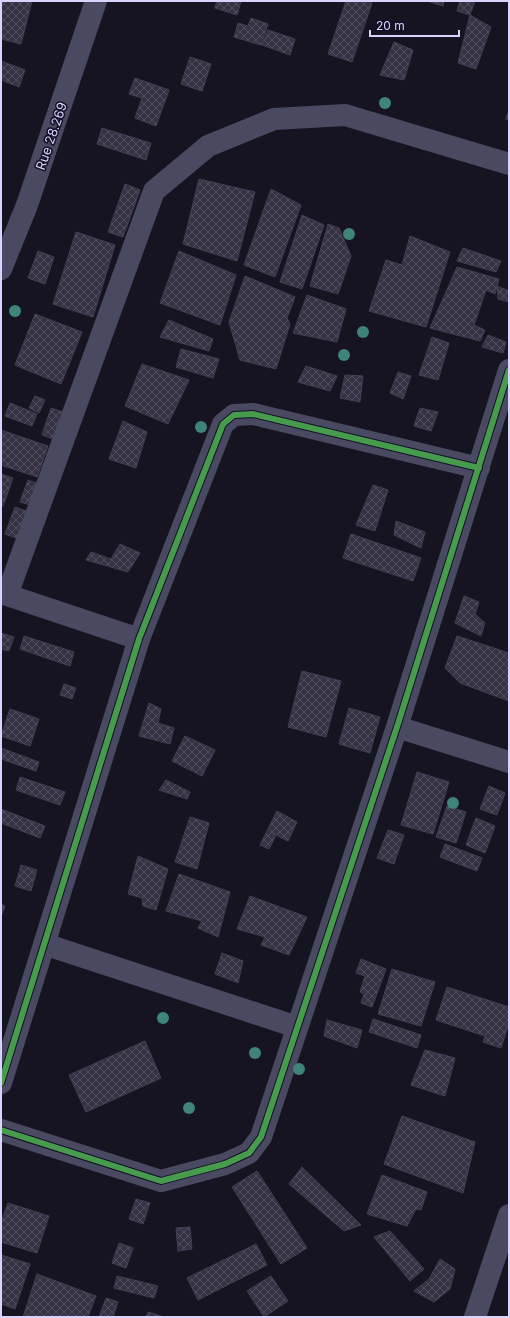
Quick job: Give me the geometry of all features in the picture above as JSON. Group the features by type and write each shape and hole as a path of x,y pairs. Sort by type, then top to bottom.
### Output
{"street":[{"name":"Rue 28.269","path":"1,269 27,205 96,1"},
{"path":"139,640 4,594 154,191 208,146 274,119 345,115 509,164"},
{"path":"1,1130 161,1181 225,1164 249,1153 261,1137 397,727 509,370"},
{"path":"1,1083 139,640 222,424 234,415 253,414 479,468"},
{"path":"397,727 509,762"},
{"path":"44,944 297,1027"},
{"path":"475,1317 509,1215"}],"building":[{"path":"1,1 32,1 21,44 1,39"},
{"path":"217,1 241,1 237,15 215,8"},
{"path":"346,1 365,1 372,3 352,62 328,54"},
{"path":"427,1 444,1 443,6"},
{"path":"460,1 475,1 470,15 457,11"},
{"path":"470,15 491,27 476,69 458,63"},
{"path":"251,18 268,24 261,45 234,37 238,23 248,26"},
{"path":"268,30 295,39 290,55 262,45"},
{"path":"394,42 413,50 404,80 380,75"},
{"path":"190,57 211,64 202,91 181,84"},
{"path":"1,61 25,70 19,87 1,80"},
{"path":"135,78 169,90 156,126 135,118 142,98 129,94"},
{"path":"509,110 509,120 506,119"},
{"path":"102,128 151,143 146,160 97,144"},
{"path":"199,179 255,192 237,261 183,244"},
{"path":"125,184 140,190 123,237 108,232"},
{"path":"271,189 301,205 275,277 244,265"},
{"path":"302,215 324,225 302,289 280,282"},
{"path":"328,224 339,228 351,256 338,294 310,286"},
{"path":"76,232 115,245 93,317 53,304"},
{"path":"410,236 450,252 426,327 369,311 386,260 402,265"},
{"path":"463,248 501,261 496,272 457,261"},
{"path":"38,251 54,257 45,284 28,278"},
{"path":"179,251 236,275 220,325 160,303"},
{"path":"457,267 499,279 495,294 486,290 474,325 485,330 480,341 430,328"},
{"path":"245,276 295,297 287,318 290,324 276,369 240,360 229,322"},
{"path":"497,286 509,291 509,302 498,299"},
{"path":"307,295 346,309 337,342 293,333"},
{"path":"35,314 82,332 61,384 15,365"},
{"path":"169,320 213,339 209,351 160,337"},
{"path":"488,335 506,342 503,353 482,347"},
{"path":"432,337 449,343 438,380 419,375"},
{"path":"181,349 219,359 213,378 176,367"},
{"path":"142,364 189,380 168,424 125,406"},
{"path":"306,366 337,376 330,391 298,382"},
{"path":"398,372 411,376 403,399 390,393"},
{"path":"345,375 363,376 360,402 340,398"},
{"path":"35,396 45,400 39,413 29,408"},
{"path":"10,403 37,414 32,426 5,416"},
{"path":"51,408 66,413 56,440 42,435"},
{"path":"420,408 438,412 431,431 414,426"},
{"path":"123,421 147,432 136,468 109,459"},
{"path":"1,430 48,446 37,477 1,465"},
{"path":"1,474 13,478 3,506 1,506"},
{"path":"28,480 41,485 34,506 20,502"},
{"path":"373,485 388,490 375,531 356,525"},
{"path":"15,507 32,513 22,540 5,534"},
{"path":"396,521 425,532 421,548 394,535"},
{"path":"351,534 421,558 413,581 343,558"},
{"path":"120,544 140,553 128,572 86,560 91,552 111,559"},
{"path":"464,596 479,602 475,614 485,623 481,636 455,623"},
{"path":"1,633 14,637 9,651 1,649"},
{"path":"24,636 74,652 70,666 20,649"},
{"path":"457,636 509,653 509,701 460,683 445,668"},
{"path":"302,671 341,681 326,737 288,727"},
{"path":"64,684 76,688 72,699 60,695"},
{"path":"149,703 161,709 158,723 174,728 170,744 139,736"},
{"path":"349,708 380,717 370,753 339,744"},
{"path":"10,709 39,719 30,746 1,736"},
{"path":"185,736 215,750 202,776 172,761"},
{"path":"1,748 39,762 36,771 1,759"},
{"path":"417,772 449,782 433,834 401,825"},
{"path":"20,777 65,792 60,805 16,790"},
{"path":"166,780 190,792 187,799 159,790"},
{"path":"489,786 505,793 497,815 480,809"},
{"path":"447,806 466,812 456,843 436,837"},
{"path":"1,809 45,826 40,838 1,823"},
{"path":"277,811 297,822 288,841 276,835 269,849 260,845"},
{"path":"190,817 209,823 197,869 175,862"},
{"path":"476,818 495,826 485,853 466,845"},
{"path":"388,830 404,835 394,864 377,858"},
{"path":"445,844 482,858 477,871 440,857"},
{"path":"138,856 168,869 156,910 143,906 142,898 128,894"},
{"path":"21,865 37,870 31,891 15,886"},
{"path":"179,874 230,892 218,937 198,928 202,921 166,911"},
{"path":"250,896 307,917 289,955 261,945 265,937 237,929"},
{"path":"1,904 5,906 1,917"},
{"path":"222,953 243,961 238,983 215,974"},
{"path":"361,959 386,969 372,1007 361,1003 364,994 360,992 365,976 356,973"},
{"path":"392,969 435,982 421,1026 378,1014"},
{"path":"447,987 509,1007 509,1023 501,1048 483,1042 485,1036 436,1020"},
{"path":"373,1019 421,1035 417,1048 369,1032"},
{"path":"327,1020 362,1030 357,1048 324,1036"},
{"path":"145,1041 161,1078 86,1112 69,1075"},
{"path":"425,1050 455,1058 445,1096 411,1085"},
{"path":"402,1116 475,1142 463,1193 384,1164"},
{"path":"302,1167 361,1225 344,1231 289,1184"},
{"path":"257,1171 307,1248 281,1264 232,1187"},
{"path":"382,1175 427,1192 421,1210 416,1209 407,1226 367,1214"},
{"path":"136,1199 150,1203 143,1224 129,1219"},
{"path":"8,1203 49,1216 37,1253 1,1242 1,1223"},
{"path":"190,1227 192,1249 178,1251 176,1228"},
{"path":"390,1231 424,1269 410,1281 374,1237"},
{"path":"119,1243 133,1248 126,1268 112,1263"},
{"path":"256,1244 267,1265 198,1300 187,1278"},
{"path":"1,1255 30,1264 15,1309 1,1304"},
{"path":"440,1259 455,1269 450,1289 434,1302 414,1291 429,1279"},
{"path":"37,1274 96,1296 88,1317 23,1317"},
{"path":"117,1276 158,1286 154,1298 114,1288"},
{"path":"271,1276 288,1301 264,1317 247,1291"},
{"path":"106,1298 118,1302 113,1317 99,1317"},
{"path":"148,1312 164,1317 146,1317"}],"cycle path":[{"path":"1,1130 161,1181 225,1164 249,1153 261,1137 397,727 509,370"},
{"path":"1,1083 139,639 223,424 234,415 253,414 479,468"}]}
